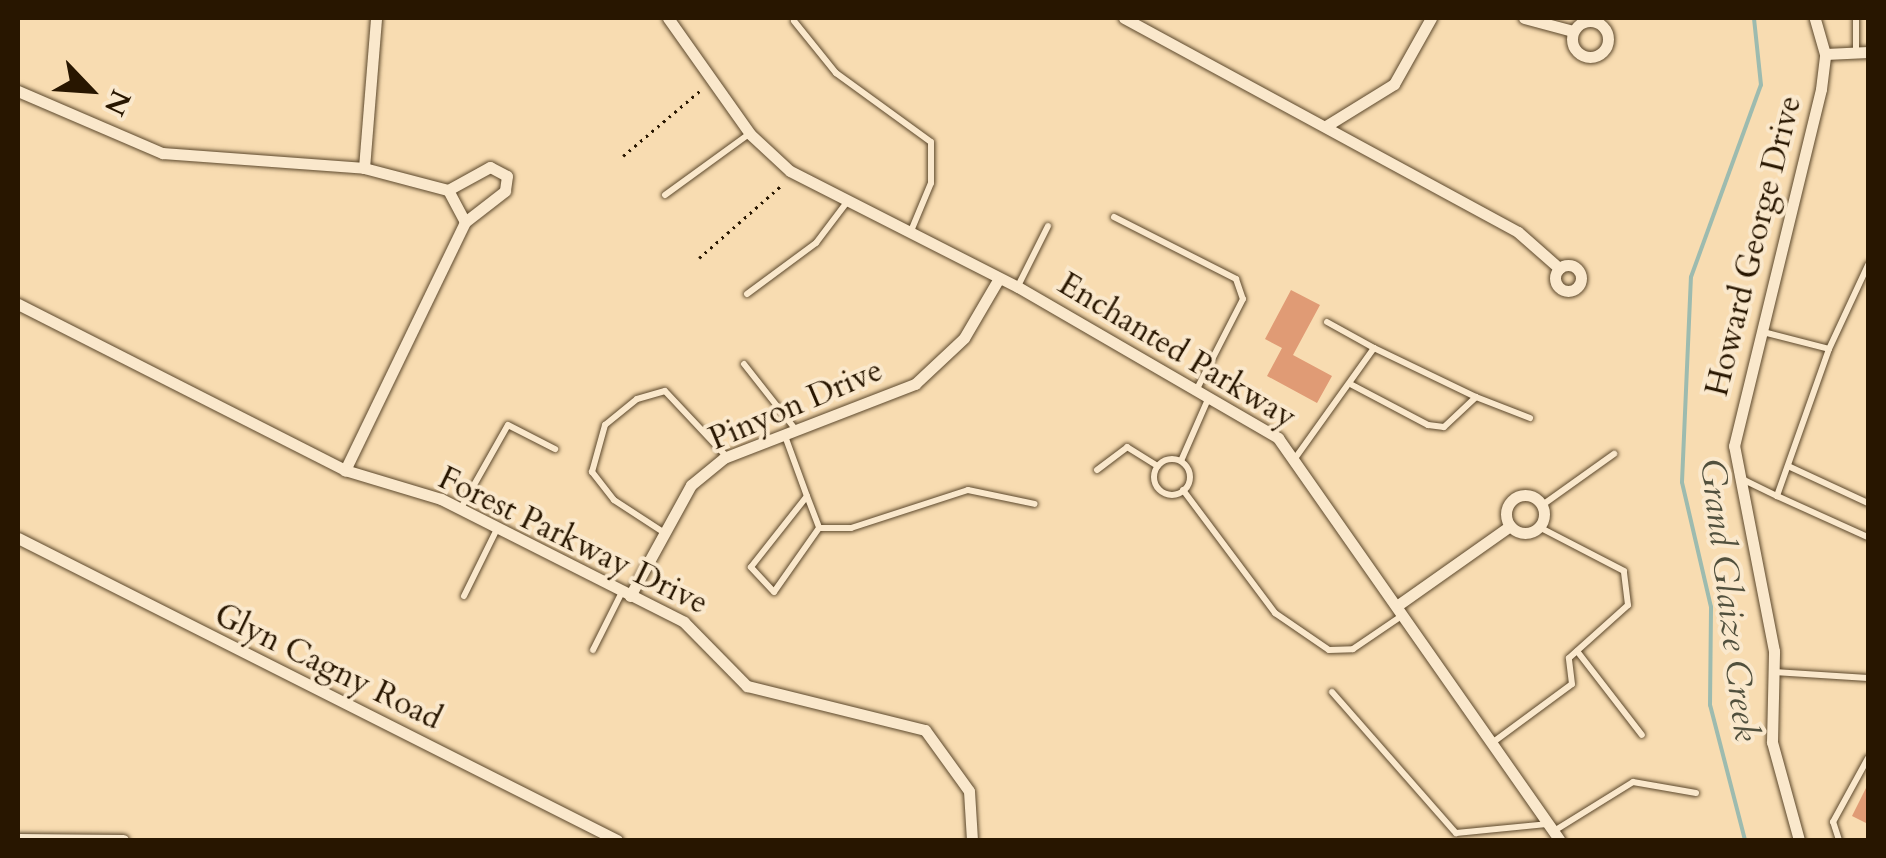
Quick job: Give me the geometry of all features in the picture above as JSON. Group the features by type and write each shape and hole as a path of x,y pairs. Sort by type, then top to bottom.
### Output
{"street":[{"path":"364,168 376,18"},
{"name":"Enchanted Parkway","path":"668,18 750,134 790,171 1018,287 1203,392 1296,457 1555,835"},
{"path":"1124,18 1518,232 1559,268"},
{"path":"1326,126 1394,84 1431,18"},
{"path":"1524,18 1574,32"},
{"name":"Howard George Drive","path":"1799,840 1772,742 1773,672 1735,477 1763,332 1826,54 1815,18"},
{"path":"1826,54 1862,53"},
{"path":"18,91 162,153 364,168 448,190 490,167 506,176 504,190 464,222 346,470"},
{"path":"448,190 464,222"},
{"name":"Pinyon Drive","path":"626,594 690,484 727,456 915,384 964,338 1000,278"},
{"name":"Forest Parkway Drive","path":"18,304 346,470 460,510 626,594 708,639 747,686 925,730 968,791 972,840"},
{"path":"1401,610 1510,526 1516,498 1541,506 1539,527 1527,534 1510,526"},
{"name":"Glyn Cagny Road","path":"18,538 617,840"},
{"path":"18,839 123,840"}],"lane":[{"path":"1856,18 1862,53"},
{"path":"794,21 836,73 931,142 931,183 910,232"},
{"path":"665,194 750,134"},
{"path":"747,294 816,244 847,202"},
{"path":"1114,217 1236,279 1243,299 1203,392 1181,461 1190,477 1183,490"},
{"path":"1018,287 1048,226"},
{"path":"1777,496 1829,349 1868,265"},
{"path":"1328,322 1374,348 1530,418"},
{"path":"1763,332 1829,349"},
{"path":"1296,457 1352,385 1374,348"},
{"path":"744,364 791,433 819,528"},
{"path":"1352,385 1428,425 1456,419 1476,396"},
{"path":"660,530 614,500 592,472 604,425 637,398 665,391 727,456"},
{"path":"460,510 508,424 555,449"},
{"path":"1098,470 1127,447 1157,466 1181,461"},
{"path":"1541,506 1614,454"},
{"path":"1157,466 1161,491 1183,490"},
{"path":"1788,466 1868,503"},
{"path":"1735,477 1868,537"},
{"path":"819,528 852,528 968,490 1035,504"},
{"path":"1183,490 1275,613 1329,650 1353,650 1401,610"},
{"path":"807,496 750,567 774,592 819,528"},
{"path":"1492,743 1572,684 1569,658 1628,605 1624,571 1539,527"},
{"path":"464,596 497,528"},
{"path":"593,650 626,594"},
{"path":"1578,651 1642,735"},
{"path":"1773,672 1868,678"},
{"path":"1332,692 1456,833 1555,835 1633,782 1696,794"},
{"path":"1839,840 1833,822 1866,768 1868,758"}],"path":[{"path":"623,156 714,78"},
{"path":"698,258 778,193 790,171"}],"building":[{"path":"1291,290 1320,305 1293,355 1332,376 1317,403 1267,376 1282,348 1265,339"},
{"path":"1868,784 1868,824 1852,816"}],"waterway":[{"name":"Grand Glaize Creek","path":"1745,840 1710,705 1711,607 1682,482 1691,277 1761,85 1754,18"}]}
